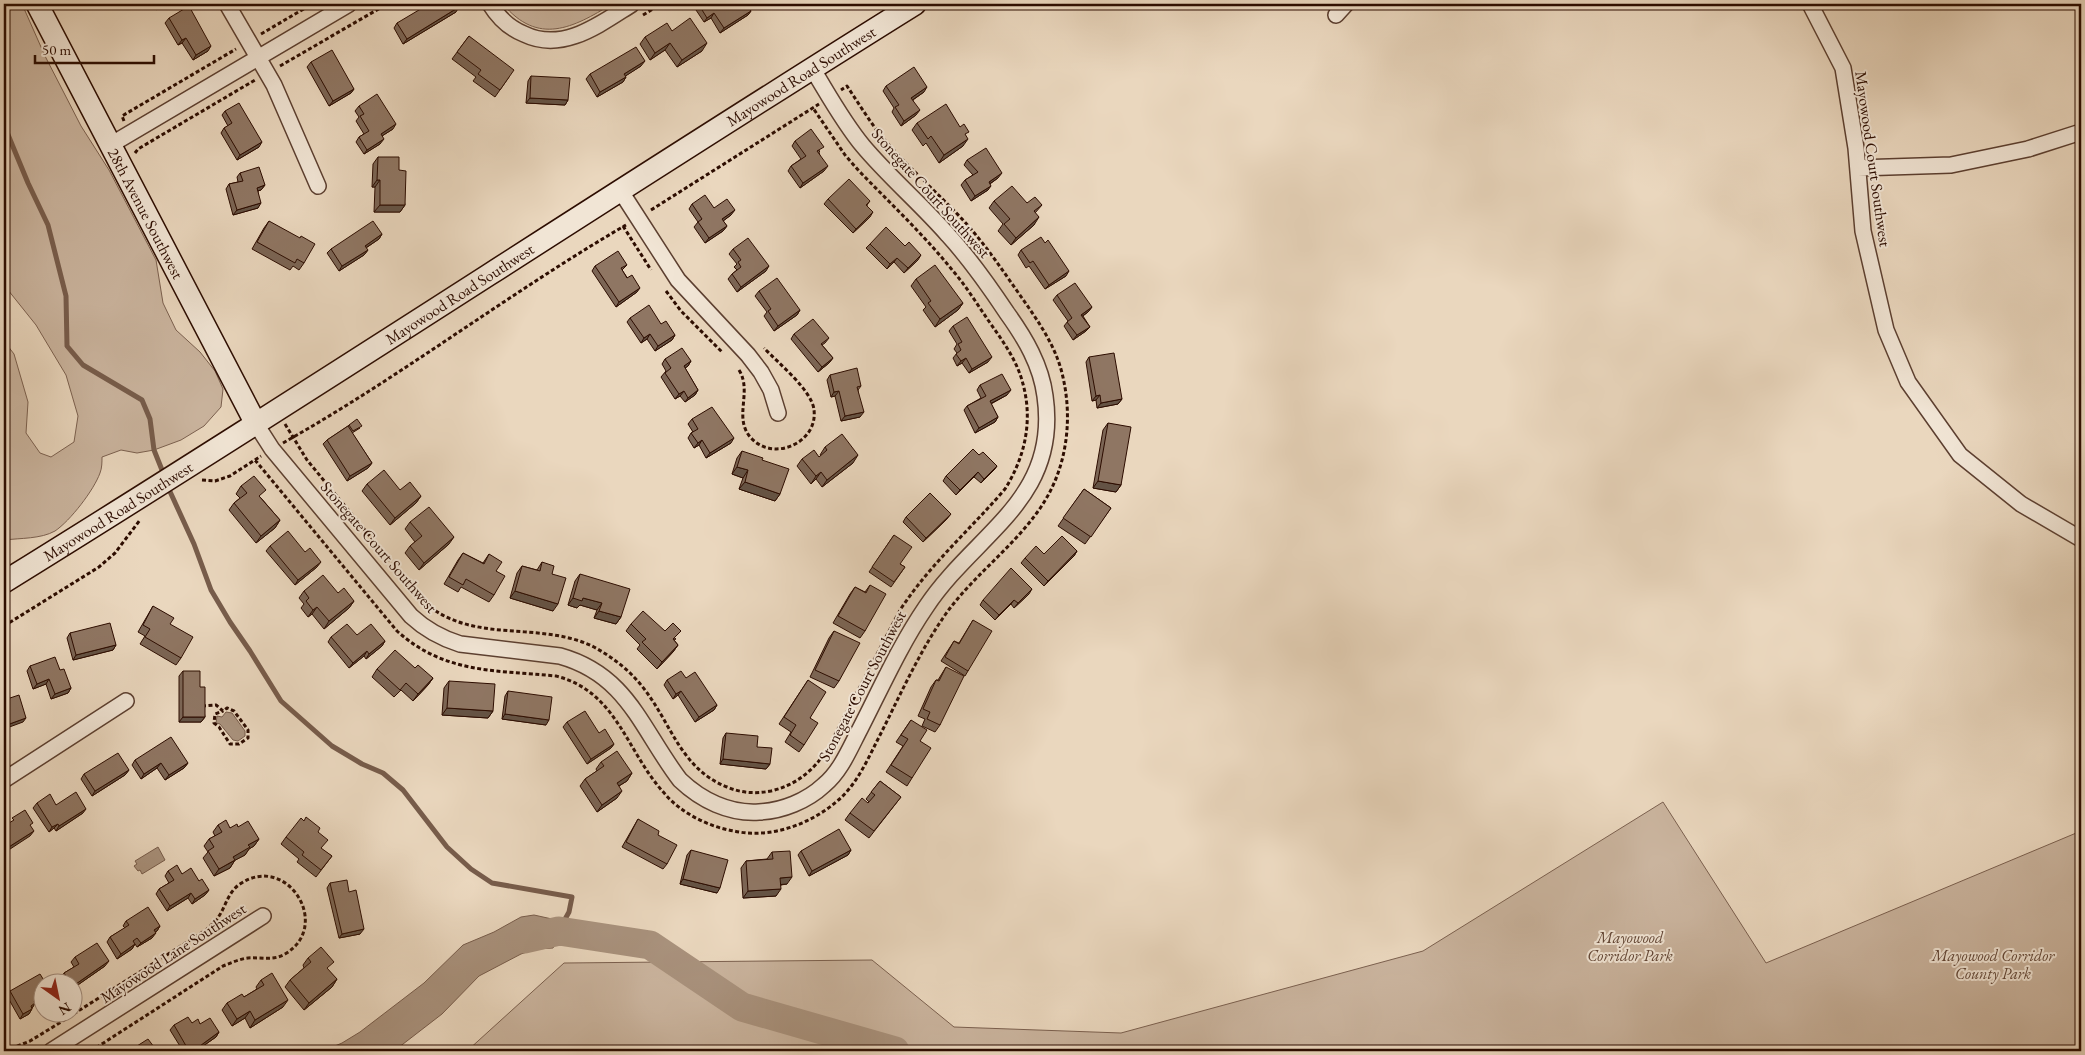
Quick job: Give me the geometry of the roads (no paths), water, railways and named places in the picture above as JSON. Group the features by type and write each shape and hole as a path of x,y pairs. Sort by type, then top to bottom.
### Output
{"street":[{"name":"28th Avenue Southwest","path":"37,4 112,144 256,424"},
{"path":"227,4 258,56 288,114 318,186"},
{"path":"112,144 258,56 349,4"},
{"path":"490,4 502,20 511,27 533,38 547,41 571,38 583,33 632,4"},
{"name":"Mayowood Road Southwest","path":"4,582 141,508 194,474 256,424 620,190 915,4"},
{"name":"Mayowood Court Southwest","path":"1810,4 1843,68 1858,168 1863,231 1886,330 1908,382 1960,455 2021,504 2081,539"},
{"name":"Stonegate Court Southwest","path":"256,424 279,456 411,616 423,627 446,640 460,644 560,656 574,660 598,672 608,679 626,698 680,780 693,792 708,800 737,811 752,812 780,809 811,795 825,785 844,760 913,628 928,604 951,574 1009,515 1030,486 1042,457 1047,426 1047,410 1041,376 1035,360 1017,327 986,281 949,235 861,143 812,68"},
{"path":"1858,168 1951,165 2028,149 2081,132"},
{"path":"620,190 678,280 748,355 761,372 778,413"},
{"path":"4,780 126,701"},
{"name":"Mayowood Lane Southwest","path":"51,1051 263,916"}],"waterway":[{"path":"4,125 48,225 66,296 67,346 83,365 142,400 150,419 154,450 164,475"},
{"path":"167,485 194,544 211,590 281,701 332,746 362,764 383,773 403,790 447,847 471,869 492,883 572,897 569,912 559,930"},
{"path":"524,939 559,931 650,945 742,1007 895,1051"}],"park label":[{"name":"Mayowood Corridor Park","path":"1630,946"},
{"name":"Mayowood Corridor County Park","path":"1993,964"}]}
